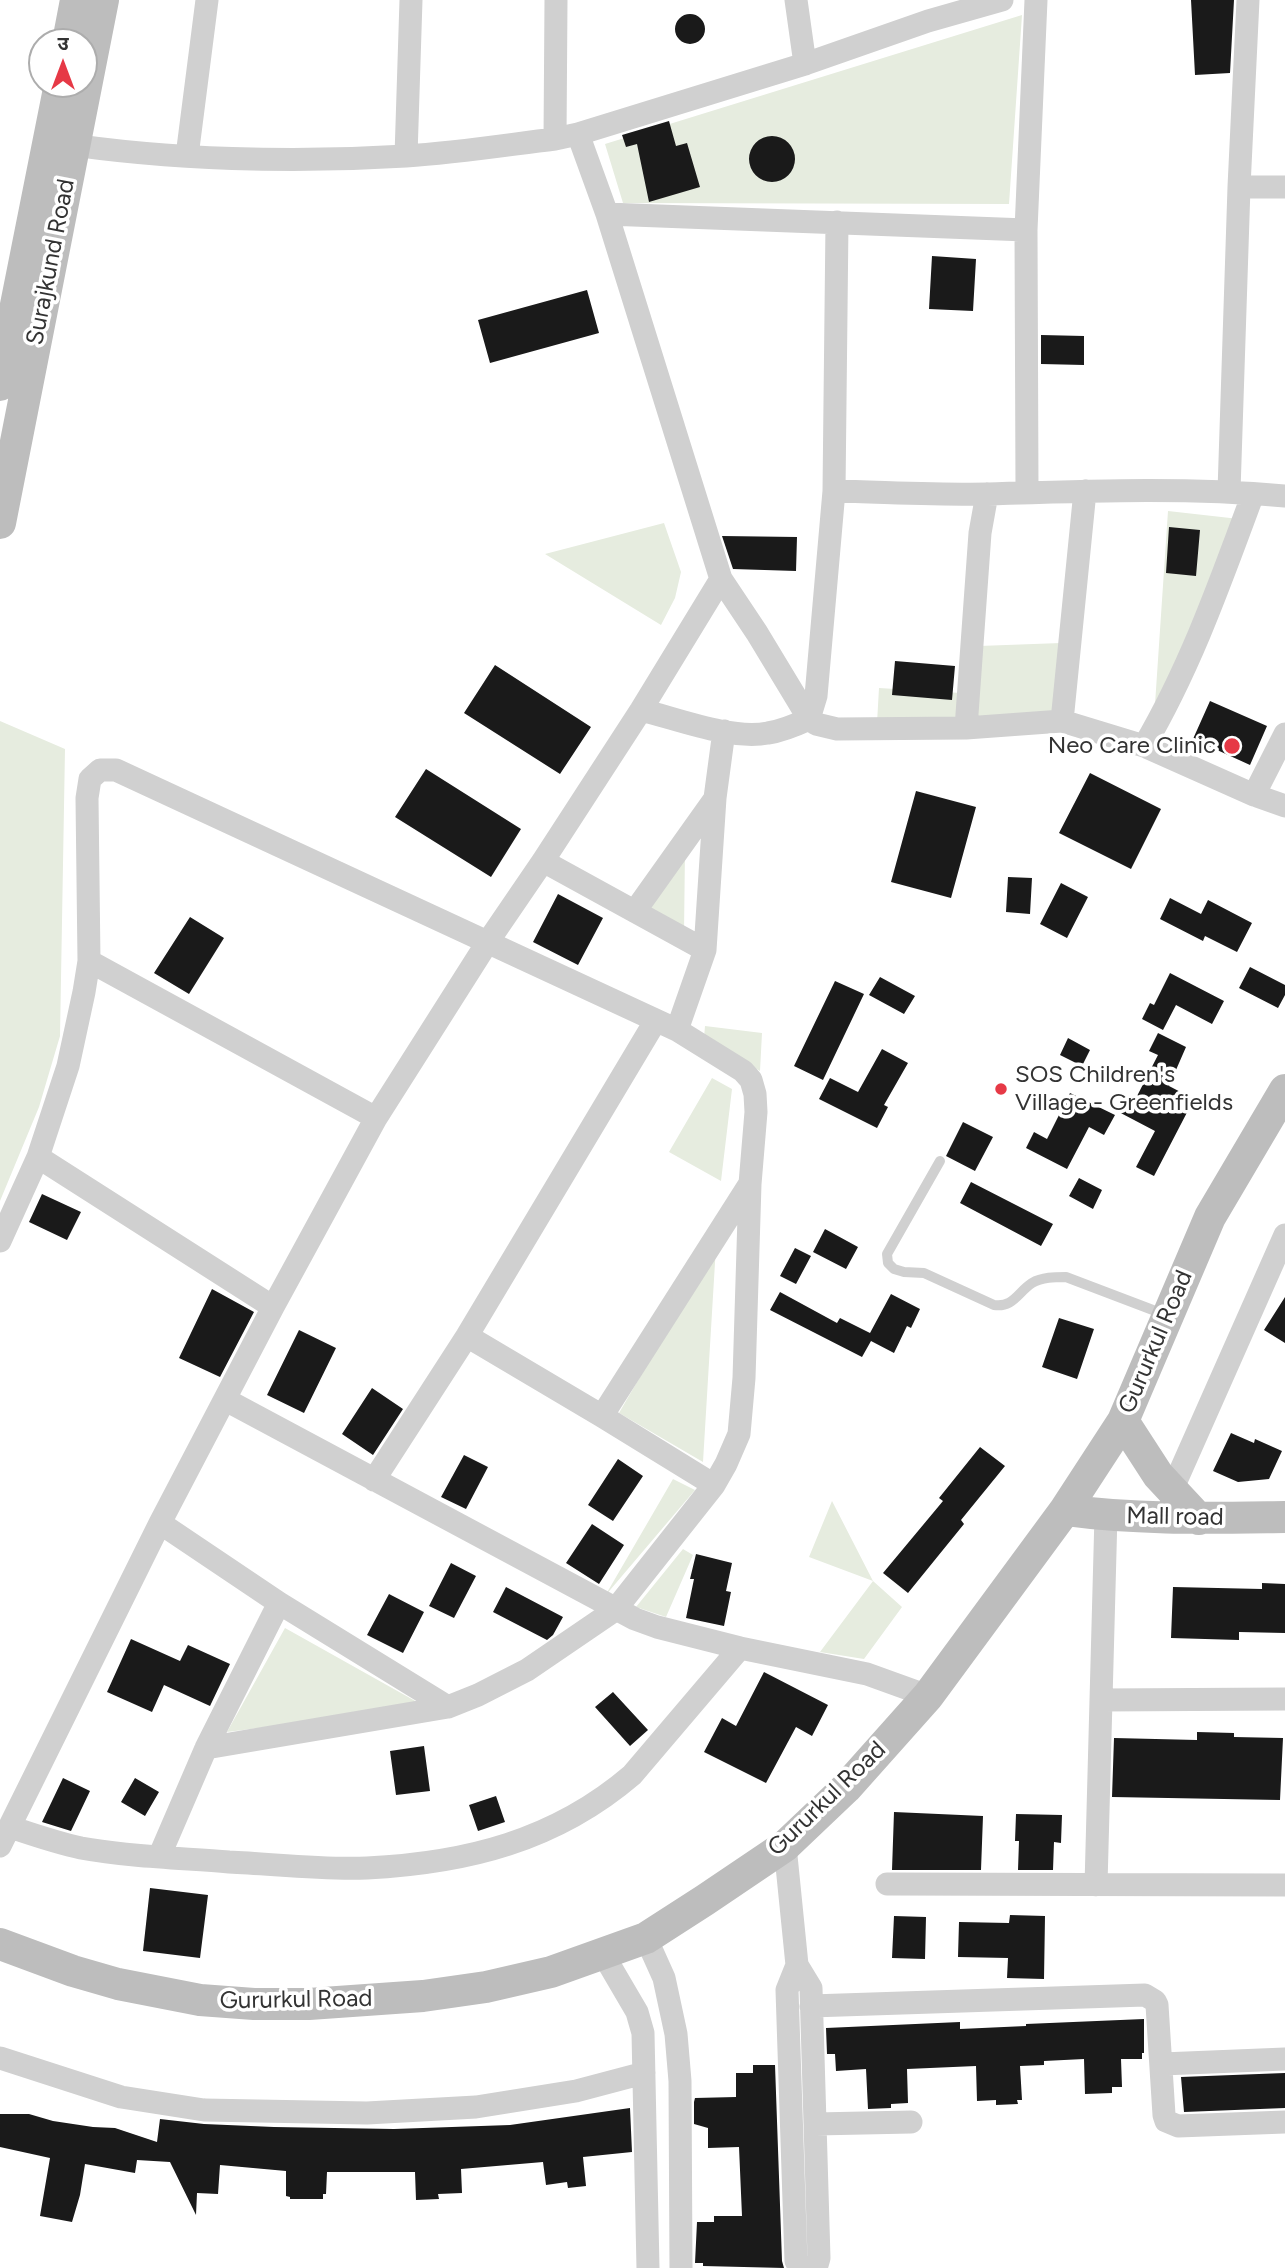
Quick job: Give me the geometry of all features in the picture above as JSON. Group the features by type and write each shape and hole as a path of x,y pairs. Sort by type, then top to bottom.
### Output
{"street":[{"path":"71,28 76,0"},
{"name":"Surajkund Road","path":"0,385 61,144 103,0"},
{"path":"187,156 207,0"},
{"path":"406,156 411,0"},
{"path":"555,139 556,0"},
{"path":"796,0 805,64"},
{"path":"61,144 187,156 280,159 406,156 555,139 805,64 928,10 1002,0"},
{"path":"1027,491 1026,230 1036,0"},
{"path":"1229,491 1248,0"},
{"name":"Surajkund Road","path":"0,523 61,144 60,98"},
{"path":"578,134 607,214 721,579 809,719 816,724 838,730 966,728 1062,721 1144,746 1285,806"},
{"path":"1239,187 1285,187"},
{"path":"607,214 1026,230"},
{"path":"641,710 724,731 748,734 766,734 809,719 816,696 834,491 838,222"},
{"path":"834,491 987,494 1027,491 1229,491 1285,496"},
{"path":"1062,721 1085,491"},
{"path":"966,728 980,533 987,494"},
{"path":"1144,746 1174,693 1210,611 1253,494"},
{"path":"721,579 641,710 487,943 376,1118 160,1523 5,1837 159,1857 332,1868 368,1868 456,1859 511,1845 587,1809 632,1775 740,1648"},
{"path":"374,1480 666,1025 705,950 715,798 724,731"},
{"path":"1254,795 1285,734"},
{"path":"0,1241 38,1157 68,1066 84,992 89,961 87,798 90,779 100,770 116,770 666,1025 743,1071 751,1080 756,1112 750,1184 739,1434 714,1485 615,1610 527,1670 449,1707 205,1748"},
{"path":"635,911 715,798"},
{"path":"543,861 705,950"},
{"path":"89,961 376,1118"},
{"name":"Gururkul Road","path":"0,1944 73,1971 118,1984 200,2000 309,2004 423,1996 486,1987 551,1972 646,1938 785,1846 846,1788 928,1696 1065,1510 1123,1421 1209,1217 1285,1090"},
{"path":"38,1157 273,1307"},
{"path":"603,1416 750,1184"},
{"path":"1172,1490 1285,1235"},
{"path":"467,1336 714,1485"},
{"path":"226,1399 615,1610 657,1626 740,1648 867,1674 928,1696"},
{"path":"1123,1421 1158,1475 1199,1519"},
{"name":"Mall road","path":"1065,1510 1106,1515 1199,1519 1285,1517"},
{"path":"1096,1885 1106,1515"},
{"path":"160,1523 279,1603 449,1707"},
{"path":"159,1857 205,1748 279,1603"},
{"path":"1101,1700 1285,1699"},
{"path":"785,1846 797,1965 811,1988 819,2262 812,2268 799,2266 796,2261 787,1990 797,1965"},
{"path":"887,1884 1285,1885"},
{"path":"646,1938 664,1978 676,2034 680,2081 681,2268"},
{"path":"603,1954 638,2012 643,2033 648,2268"},
{"path":"811,2006 1145,1995 1155,2001 1157,2006 1166,2121 1171,2125 1285,2122"},
{"path":"0,2058 121,2097 217,2110 367,2113 477,2108 576,2091 644,2073"},
{"path":"1162,2064 1285,2059"},
{"path":"816,2124 911,2122"}],"lane":[{"path":"940,1161 887,1254 888,1263 894,1269 924,1273 994,1306 1003,1307 1032,1283 1066,1277 1168,1316"}],"shaded area":[{"path":"1022,15 1009,204 623,203 605,144"},
{"path":"1168,511 1248,520 1153,734"},
{"path":"664,523 681,572 675,598 661,625 545,554"},
{"path":"1061,643 1056,713 877,723 879,688 977,694 979,646"},
{"path":"0,721 65,749 60,1036 39,1107 0,1201"},
{"path":"685,850 684,933 643,913"},
{"path":"705,1026 762,1033 760,1071 704,1038"},
{"path":"712,1078 732,1089 721,1181 669,1152"},
{"path":"716,1246 703,1462 619,1413"},
{"path":"673,1479 695,1490 605,1596"},
{"path":"832,1501 873,1581 809,1557"},
{"path":"683,1549 693,1555 666,1617 636,1607"},
{"path":"873,1581 902,1607 864,1659 820,1652"},
{"path":"285,1628 426,1707 227,1732"}],"building":[{"path":"1191,0 1234,0 1230,73 1195,75"},
{"path":"690,14 701,18 705,29 701,40 690,44 679,40 675,29 679,18"},
{"path":"669,121 676,146 687,143 700,187 649,202 637,144 626,147 622,135"},
{"path":"772,136 788,143 795,159 788,175 772,182 756,175 749,159 756,143"},
{"path":"932,256 976,259 973,311 929,309"},
{"path":"587,290 599,333 490,363 478,320"},
{"path":"1041,335 1084,336 1084,365 1041,364"},
{"path":"1169,527 1200,530 1196,576 1166,573"},
{"path":"722,536 797,537 796,571 733,569"},
{"path":"895,661 955,666 952,700 892,695"},
{"path":"495,665 591,727 560,774 464,713"},
{"path":"1210,701 1267,726 1250,765 1193,739"},
{"path":"426,769 521,829 491,877 395,817"},
{"path":"1090,773 1161,809 1131,869 1059,833"},
{"path":"916,791 976,807 951,898 891,882"},
{"path":"1008,877 1032,878 1030,914 1006,912"},
{"path":"1061,883 1088,897 1067,938 1040,924"},
{"path":"558,894 603,918 578,965 533,942"},
{"path":"1170,898 1201,914 1208,900 1252,923 1237,952 1205,936 1203,941 1160,919"},
{"path":"190,917 224,938 189,994 154,973"},
{"path":"1250,967 1285,985 1285,995 1278,1008 1239,988"},
{"path":"1170,973 1224,1001 1212,1024 1176,1005 1163,1030 1142,1019 1150,1003 1154,1005"},
{"path":"880,977 915,996 904,1014 869,995"},
{"path":"835,981 864,994 823,1080 794,1066"},
{"path":"1158,1033 1186,1047 1169,1086 1194,1099 1154,1176 1136,1167 1155,1131 1115,1110 1123,1094 1135,1100 1158,1055 1149,1051"},
{"path":"1068,1038 1090,1050 1082,1066 1060,1055"},
{"path":"882,1049 908,1063 884,1105 888,1107 877,1128 819,1099 830,1078 858,1092"},
{"path":"1070,1093 1115,1115 1104,1135 1089,1127 1067,1169 1026,1148 1034,1132 1047,1139"},
{"path":"963,1122 993,1137 975,1171 946,1156"},
{"path":"1079,1178 1102,1190 1093,1209 1069,1196"},
{"path":"971,1182 1053,1224 1041,1246 960,1203"},
{"path":"42,1194 81,1212 67,1240 29,1222"},
{"path":"825,1229 858,1247 846,1269 813,1252"},
{"path":"795,1248 811,1256 796,1284 780,1276"},
{"path":"212,1289 254,1312 220,1377 179,1358"},
{"path":"780,1292 837,1323 840,1318 870,1333 891,1294 920,1309 911,1328 907,1326 894,1353 871,1341 862,1357 770,1310"},
{"path":"1285,1297 1285,1343 1264,1330"},
{"path":"1059,1318 1094,1329 1077,1379 1042,1367"},
{"path":"299,1330 336,1348 304,1413 267,1395"},
{"path":"372,1388 403,1409 373,1455 342,1434"},
{"path":"1231,1433 1254,1443 1255,1439 1282,1451 1269,1479 1238,1482 1213,1471"},
{"path":"980,1447 1005,1466 961,1520 964,1524 908,1593 883,1573 943,1501 939,1498"},
{"path":"464,1455 488,1467 466,1509 441,1497"},
{"path":"618,1459 643,1476 613,1521 588,1505"},
{"path":"592,1524 624,1545 599,1584 566,1563"},
{"path":"696,1554 732,1563 726,1591 731,1592 724,1626 686,1618"},
{"path":"451,1563 476,1576 454,1618 429,1606"},
{"path":"1262,1583 1285,1584 1285,1633 1239,1632 1239,1640 1171,1638 1173,1587 1262,1589"},
{"path":"506,1587 563,1617 553,1635 547,1640 493,1612"},
{"path":"389,1594 424,1612 403,1653 367,1635"},
{"path":"131,1639 180,1661 188,1645 230,1664 210,1706 164,1685 152,1712 107,1692"},
{"path":"764,1672 828,1705 812,1736 796,1727 766,1783 704,1752 722,1718 736,1726"},
{"path":"613,1692 648,1730 630,1746 595,1707"},
{"path":"1197,1732 1234,1733 1234,1737 1283,1738 1280,1800 1112,1797 1114,1738 1197,1740"},
{"path":"424,1746 430,1791 396,1795 390,1751"},
{"path":"63,1778 90,1791 71,1831 42,1822"},
{"path":"135,1778 159,1792 145,1816 121,1802"},
{"path":"496,1796 505,1822 478,1831 469,1805"},
{"path":"894,1812 983,1816 981,1870 892,1870"},
{"path":"1016,1814 1062,1815 1061,1843 1054,1842 1053,1870 1018,1870"},
{"path":"150,1888 208,1895 200,1958 143,1951"},
{"path":"1010,1915 1045,1916 1044,1979 1007,1978 1008,1958 958,1957 959,1922 1009,1923"},
{"path":"894,1916 926,1917 925,1959 892,1958"},
{"path":"1144,2019 1144,2053 1142,2059 1121,2059 1122,2087 1112,2087 1112,2093 1085,2094 1084,2059 1044,2061 1044,2065 1020,2066 1022,2100 1017,2100 1018,2104 996,2105 996,2100 977,2101 976,2066 907,2069 908,2103 891,2104 891,2108 868,2109 866,2069 836,2071 835,2054 827,2054 826,2028 960,2022 960,2029"},
{"path":"753,2065 775,2065 784,2268 703,2266 703,2263 695,2263 697,2222 714,2222 714,2216 742,2216 739,2147 708,2148 708,2128 694,2124 694,2102 695,2098 736,2097 736,2073 753,2073"},
{"path":"1285,2073 1285,2108 1184,2112 1181,2077"},
{"path":"630,2108 632,2152 583,2157 586,2186 568,2188 567,2182 546,2185 543,2162 461,2169 462,2193 438,2194 439,2199 416,2200 415,2172 327,2172 326,2194 323,2194 323,2199 290,2199 286,2196 286,2171 220,2165 218,2194 197,2193 196,2215 170,2162 137,2160 135,2173 85,2164 72,2222 40,2216 50,2158 0,2147 0,2114 29,2114 53,2121 115,2128 157,2142 160,2119 274,2127 394,2129 510,2125"}],"place":[{"name":"Neo Care Clinic","path":"1232,746"},
{"name":"SOS Children's Village - Greenfields","path":"1001,1089"}]}
